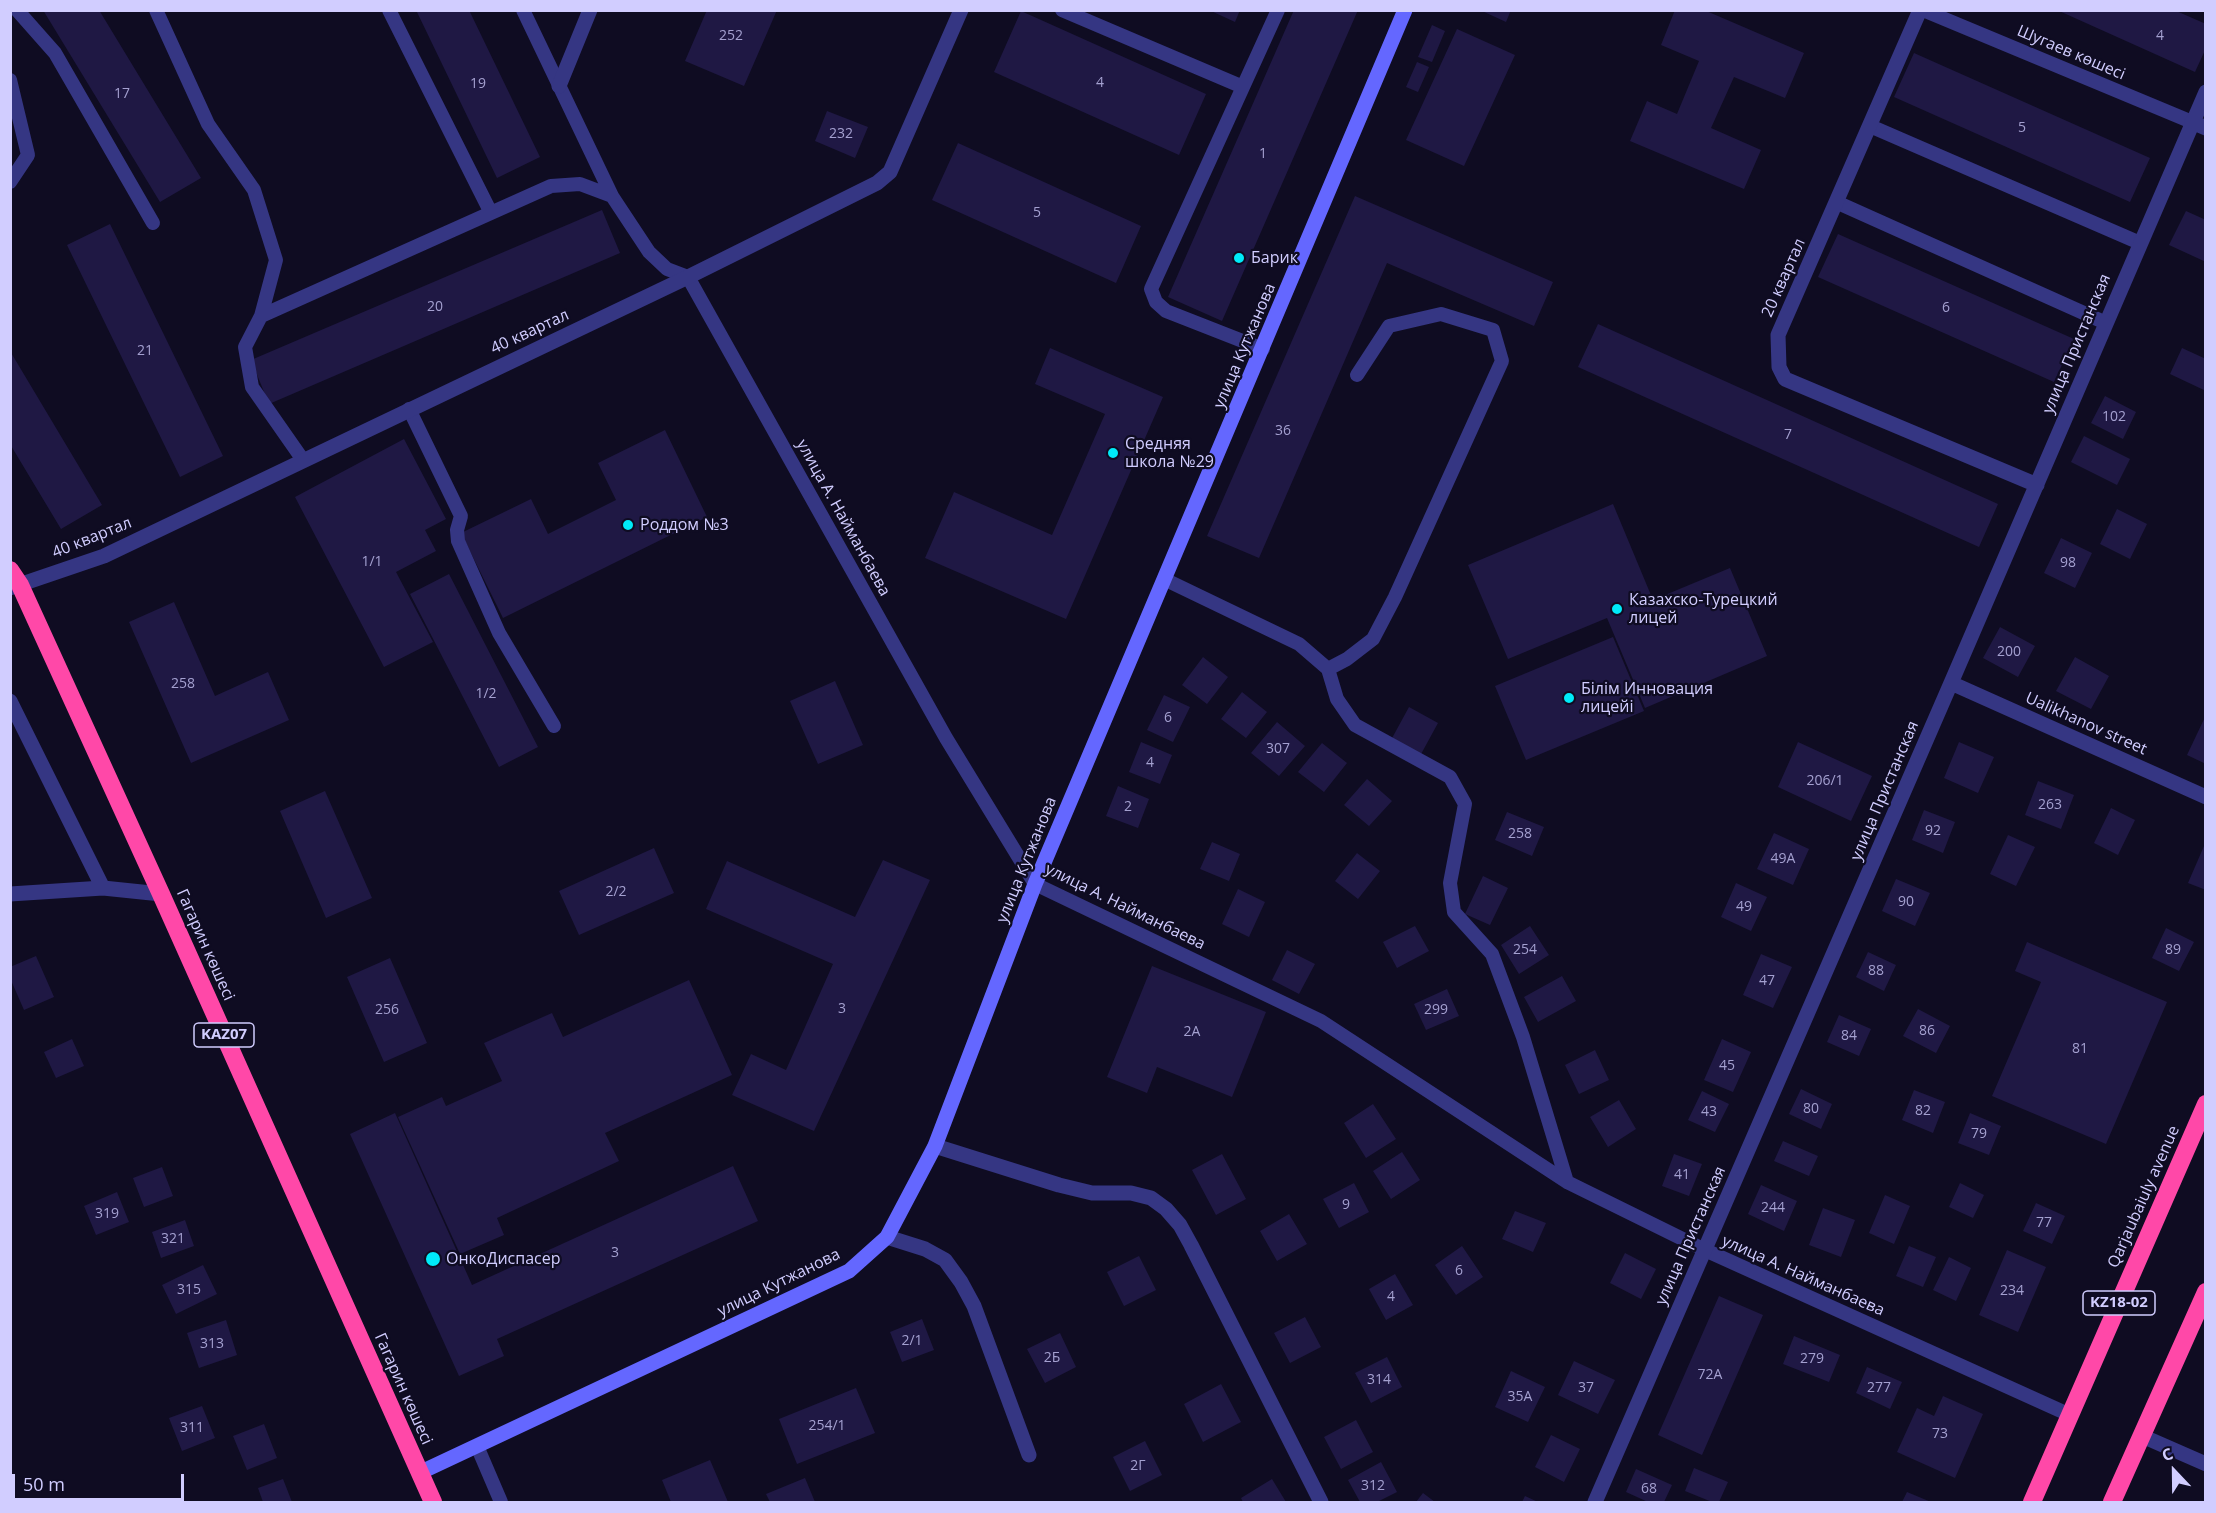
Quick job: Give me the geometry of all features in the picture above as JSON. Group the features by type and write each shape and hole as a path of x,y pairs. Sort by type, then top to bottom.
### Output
{"highway":[{"name":"Гагарин көшесі","path":"14,581 161,894 433,1503"},
{"name":"Qarjaubaiuly avenue","path":"2032,1503 2205,1104"},
{"path":"2112,1503 2205,1292"}],"street":[{"path":"559,86 590,10"},
{"name":"40 квартал","path":"14,581 104,556 688,277 878,183 890,172 961,10"},
{"name":"улица Кутжанова","path":"419,1473 849,1271 887,1237 935,1146 1035,884 1166,580 1405,10"},
{"name":"20 квартал","path":"1922,10 1779,335 1779,367 1785,379 2037,485"},
{"name":"улица Пристанская","path":"1595,1503 1952,683 2140,243 2199,125 2205,92"},
{"name":"Ualikhanov street","path":"1952,683 2205,797"},
{"path":"10,701 103,888"},
{"path":"10,894 103,888 161,894"},
{"path":"935,1146 1059,1185 1092,1192 1131,1193 1150,1198 1166,1209 1180,1225 1191,1245 1321,1503"},
{"path":"887,1237 926,1249 945,1260 961,1282 974,1306 1029,1455"},
{"path":"2142,1436 2205,1464"}],"lane":[{"path":"17,10 56,53 153,223"},
{"path":"156,10 208,124 254,190 276,260 261,316 245,347 252,387 303,460"},
{"path":"389,10 491,213"},
{"path":"523,10 612,196 649,252 667,270 688,277"},
{"path":"1062,10 1243,87"},
{"path":"1263,348 1166,311 1156,302 1151,289 1278,10"},
{"name":"Шугаев көшесі","path":"1922,10 2199,125"},
{"path":"10,80 28,155 10,182"},
{"path":"1870,126 2140,243"},
{"path":"261,316 551,186 580,184 612,196"},
{"path":"1836,202 2106,323"},
{"name":"улица А. Найманбаева","path":"688,277 946,738 1035,884 1321,1021 1567,1182 1705,1250 2070,1415"},
{"path":"1328,669 1347,659 1373,639 1395,597 1502,360 1493,330 1441,314 1389,326 1357,375"},
{"path":"409,409 461,516 457,530 458,540 499,633 554,726"},
{"path":"1166,580 1299,644 1328,669 1337,699 1355,725 1450,777 1465,804 1450,883 1454,912 1492,954 1523,1036 1567,1182"},
{"path":"477,1446 501,1503"}],"building":[{"path":"43,10 99,10 201,178 160,202"},
{"path":"416,10 469,10 540,157 497,178"},
{"path":"707,10 777,10 744,86 685,61"},
{"path":"1209,10 1240,10 1235,22"},
{"path":"1294,10 1358,10 1222,321 1168,297"},
{"path":"1480,10 1511,10 1506,22"},
{"path":"1675,10 1704,10 1804,53 1785,98 1734,77 1711,128 1761,150 1744,189 1630,141 1647,101 1677,114 1699,61 1661,45"},
{"path":"2057,10 2174,10 2206,24 2206,48 2195,72"},
{"path":"1021,11 1206,94 1179,155 994,72"},
{"path":"1432,25 1445,31 1432,62 1418,57"},
{"path":"1457,29 1515,55 1464,166 1406,140"},
{"path":"1914,53 2150,158 2130,202 1894,97"},
{"path":"1417,62 1429,67 1418,92 1406,87"},
{"path":"827,111 868,127 855,158 815,141"},
{"path":"958,143 1141,226 1116,283 932,200"},
{"path":"1355,196 1553,282 1534,326 1387,263 1259,558 1207,536"},
{"path":"602,210 620,253 269,404 251,360"},
{"path":"2186,211 2206,220 2206,262 2169,245"},
{"path":"110,224 223,456 180,477 67,245"},
{"path":"1838,234 2074,339 2054,382 1818,277"},
{"path":"1598,324 1998,504 1979,547 1578,367"},
{"name":"Средняя школа №29","path":"1050,348 1163,397 1066,619 925,558 954,492 1052,535 1105,414 1035,384"},
{"path":"2182,348 2206,359 2206,391 2170,374"},
{"path":"10,351 102,505 61,529 10,444"},
{"path":"2105,396 2136,412 2123,439 2091,423"},
{"name":"Роддом №3","path":"665,430 707,517 503,618 461,533 531,499 548,534 616,500 598,463"},
{"path":"2084,436 2130,459 2117,485 2071,462"},
{"path":"404,439 446,519 425,530 436,551 396,572 433,642 384,667 295,497"},
{"name":"Казахско-Турецкий лицей","path":"1613,504 1653,600 1730,568 1767,656 1645,708 1607,618 1508,659 1468,565"},
{"path":"2117,509 2147,524 2130,559 2100,544"},
{"path":"2061,538 2092,553 2075,588 2044,573"},
{"path":"449,574 538,747 499,767 410,594"},
{"path":"174,602 215,696 268,672 289,720 191,763 129,622"},
{"path":"2000,627 2035,646 2018,677 1983,658"},
{"name":"Білім Инновация лицейі","path":"1613,637 1644,711 1526,760 1495,686"},
{"path":"1203,657 1228,677 1207,704 1182,685"},
{"path":"2075,657 2109,676 2091,709 2056,691"},
{"path":"835,681 863,745 818,764 790,701"},
{"path":"1242,692 1267,712 1246,738 1221,719"},
{"path":"1164,695 1190,707 1173,742 1147,730"},
{"path":"1409,707 1438,723 1420,756 1391,740"},
{"path":"2206,715 2206,764 2187,755"},
{"path":"1277,722 1305,746 1279,776 1251,753"},
{"path":"1141,742 1172,755 1160,784 1129,772"},
{"path":"1798,742 1872,776 1851,821 1778,787"},
{"path":"1959,742 1994,757 1978,793 1944,778"},
{"path":"1322,743 1347,763 1324,792 1298,772"},
{"path":"1367,779 1392,801 1369,826 1344,805"},
{"path":"2038,781 2074,795 2061,829 2025,815"},
{"path":"1118,786 1149,799 1138,828 1106,816"},
{"path":"325,791 372,898 326,918 280,811"},
{"path":"2111,808 2135,820 2118,855 2094,843"},
{"path":"1924,810 1955,822 1943,853 1912,840"},
{"path":"1507,812 1544,827 1532,856 1495,840"},
{"path":"1774,833 1809,849 1793,885 1757,869"},
{"path":"2008,835 2035,847 2016,886 1990,874"},
{"path":"1212,842 1240,854 1229,881 1200,869"},
{"path":"2204,846 2206,847 2206,890 2188,883"},
{"path":"654,848 674,893 579,935 559,891"},
{"path":"1357,853 1380,871 1358,899 1335,881"},
{"path":"883,860 930,880 814,1131 732,1095 751,1054 786,1070 833,964 706,909 727,861 855,917"},
{"path":"1483,876 1508,888 1490,925 1465,914"},
{"path":"1896,879 1930,893 1915,926 1882,911"},
{"path":"1736,883 1767,897 1751,931 1721,917"},
{"path":"1238,889 1265,902 1249,937 1222,924"},
{"path":"1415,926 1429,951 1397,968 1383,942"},
{"path":"1530,926 1549,955 1519,974 1501,945"},
{"path":"2166,928 2194,942 2179,971 2152,958"},
{"path":"2027,942 2167,1002 2106,1144 1992,1096 2041,982 2015,971"},
{"path":"1287,950 1315,964 1299,994 1272,980"},
{"path":"1868,952 1896,965 1884,991 1856,977"},
{"path":"1761,954 1792,967 1773,1008 1743,995"},
{"path":"36,956 54,997 24,1010 10,978 10,967"},
{"path":"390,958 427,1043 384,1062 347,977"},
{"path":"1152,966 1266,1012 1232,1097 1157,1067 1147,1093 1107,1077"},
{"path":"1562,976 1576,1001 1538,1022 1524,997"},
{"path":"689,980 732,1075 605,1133 619,1161 497,1218 504,1235 460,1254 398,1117 442,1097 446,1106 502,1081 484,1043 552,1013 563,1037"},
{"path":"1447,989 1459,1016 1426,1030 1414,1004"},
{"path":"1918,1009 1950,1026 1936,1053 1903,1036"},
{"path":"1839,1015 1871,1029 1859,1056 1827,1042"},
{"path":"72,1039 84,1066 56,1078 44,1052"},
{"path":"1722,1039 1751,1052 1733,1092 1704,1080"},
{"path":"1595,1050 1609,1080 1579,1094 1565,1065"},
{"path":"1801,1089 1832,1104 1821,1129 1789,1114"},
{"path":"1914,1090 1945,1102 1933,1133 1902,1120"},
{"path":"1702,1091 1729,1104 1715,1132 1688,1120"},
{"path":"1619,1100 1636,1129 1608,1147 1590,1117"},
{"path":"1373,1104 1396,1139 1366,1158 1344,1123"},
{"path":"395,1113 472,1285 733,1166 758,1221 497,1339 504,1356 459,1376 350,1134"},
{"path":"1970,1113 2001,1126 1989,1155 1958,1143"},
{"path":"1783,1141 1818,1156 1809,1176 1774,1161"},
{"path":"1402,1152 1420,1180 1391,1199 1373,1171"},
{"path":"1222,1154 1246,1199 1216,1215 1192,1170"},
{"path":"1674,1154 1702,1164 1689,1196 1662,1186"},
{"path":"162,1167 173,1196 144,1207 133,1178"},
{"path":"1354,1183 1369,1212 1339,1228 1323,1199"},
{"path":"1960,1183 1984,1195 1973,1218 1949,1207"},
{"path":"1761,1185 1797,1201 1784,1231 1748,1214"},
{"path":"117,1192 129,1222 96,1235 84,1206"},
{"path":"1885,1195 1910,1206 1894,1244 1869,1233"},
{"path":"2036,1203 2065,1216 2052,1244 2023,1231"},
{"path":"1823,1208 1855,1220 1841,1257 1809,1245"},
{"path":"1515,1211 1546,1223 1533,1252 1502,1239"},
{"path":"1289,1214 1307,1244 1277,1261 1260,1231"},
{"path":"185,1220 194,1246 161,1258 152,1232"},
{"path":"1462,1246 1483,1277 1456,1295 1435,1265"},
{"path":"1909,1246 1936,1257 1923,1287 1896,1276"},
{"path":"2007,1250 2046,1267 2018,1332 1979,1315"},
{"path":"1625,1253 1656,1269 1641,1299 1610,1283"},
{"path":"1139,1256 1156,1290 1124,1306 1107,1272"},
{"path":"1949,1257 1971,1268 1956,1301 1933,1290"},
{"path":"203,1265 217,1294 176,1314 162,1285"},
{"path":"1395,1274 1413,1305 1386,1320 1369,1289"},
{"path":"1719,1296 1763,1315 1702,1455 1658,1435"},
{"path":"1305,1317 1321,1347 1290,1363 1274,1333"},
{"path":"922,1319 934,1350 902,1362 890,1332"},
{"path":"226,1320 237,1355 199,1368 187,1333"},
{"path":"1060,1333 1076,1367 1045,1383 1027,1349"},
{"path":"1794,1336 1840,1355 1829,1382 1783,1364"},
{"path":"1387,1357 1402,1387 1371,1403 1355,1373"},
{"path":"1574,1361 1615,1380 1598,1414 1558,1395"},
{"path":"1867,1367 1902,1382 1890,1409 1856,1393"},
{"path":"1511,1371 1545,1387 1528,1422 1495,1407"},
{"path":"1221,1384 1241,1422 1203,1442 1184,1404"},
{"path":"856,1388 875,1433 797,1464 779,1419"},
{"path":"1943,1396 1983,1414 1955,1478 1897,1452 1917,1408 1934,1416"},
{"path":"202,1406 215,1438 182,1451 169,1418"},
{"path":"1356,1420 1373,1452 1341,1469 1324,1437"},
{"path":"264,1424 277,1458 247,1470 233,1436"},
{"path":"1551,1435 1580,1449 1564,1482 1535,1467"},
{"path":"1145,1441 1162,1475 1130,1491 1113,1457"},
{"path":"710,1460 728,1502 671,1502 662,1480"},
{"path":"1381,1462 1397,1492 1377,1502 1360,1502 1348,1480"},
{"path":"1694,1468 1728,1482 1719,1502 1712,1502 1685,1491"},
{"path":"1636,1469 1672,1485 1664,1502 1648,1502 1626,1492"},
{"path":"805,1478 815,1502 770,1502 766,1494"},
{"path":"283,1479 292,1502 263,1502 258,1488"},
{"path":"1272,1479 1286,1502 1243,1502 1241,1498"},
{"path":"1907,1492 1931,1502 1902,1502"},
{"path":"1423,1493 1435,1502 1416,1502"},
{"path":"1525,1496 1538,1502 1522,1502"}],"place":[{"name":"Барик","path":"1239,258"},
{"name":"Средняя школа №29","path":"1113,453"},
{"name":"Роддом №3","path":"628,525"},
{"name":"Казахско-Турецкий лицей","path":"1617,609"},
{"name":"Білім Инновация лицейі","path":"1569,698"},
{"name":"ОнкоДиспасер","path":"433,1259"}]}
